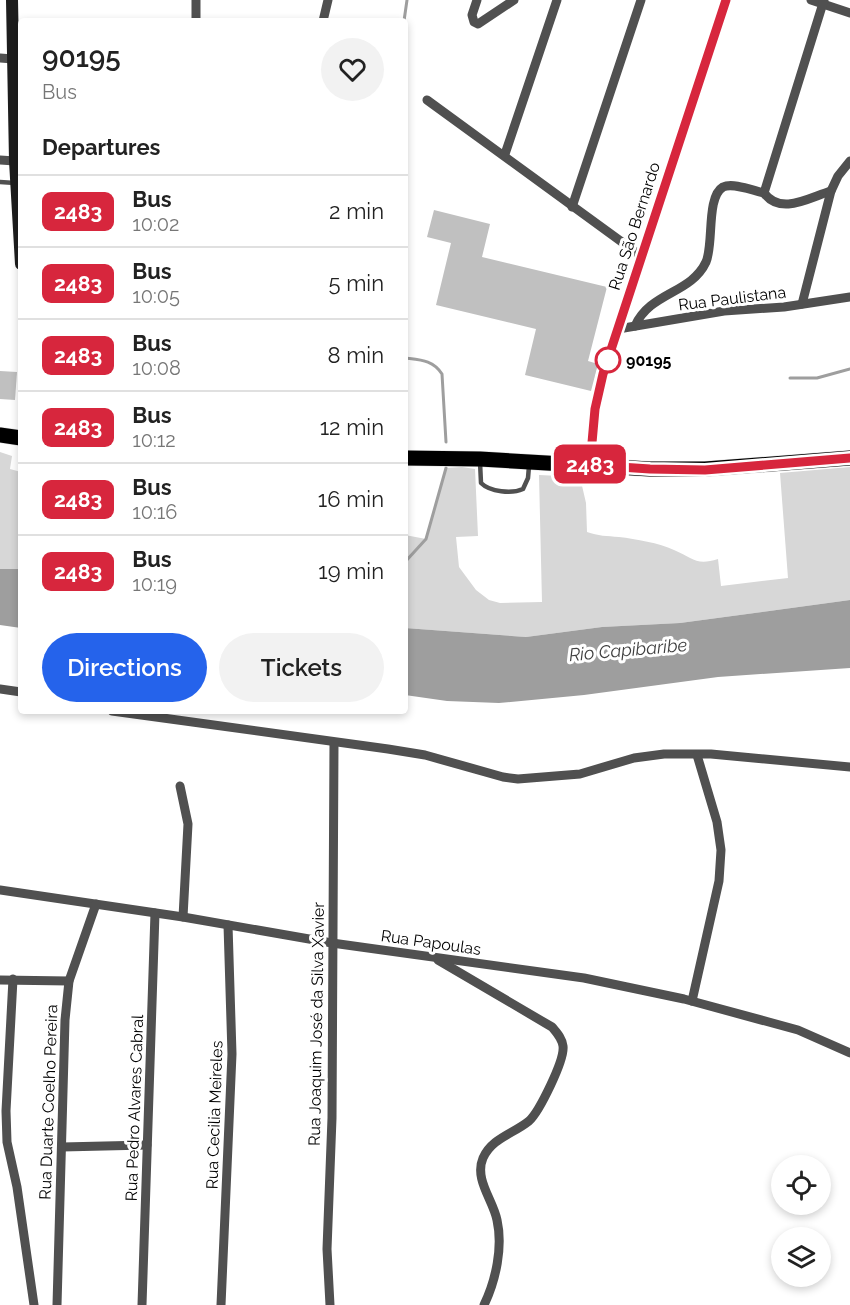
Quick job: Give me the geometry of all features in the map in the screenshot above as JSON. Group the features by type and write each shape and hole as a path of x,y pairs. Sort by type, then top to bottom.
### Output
{"main road":[{"path":"0,435 18,438"},
{"path":"408,458 480,459 705,470 850,458"}],"street":[{"path":"12,0 16,63 15,161 18,203"},
{"path":"196,0 196,18"},
{"path":"324,18 328,0"},
{"path":"475,4 472,18 478,24 514,0"},
{"path":"505,154 557,0"},
{"path":"572,207 641,0"},
{"name":"Rua São Bernardo","path":"590,465 603,374 726,0"},
{"path":"811,0 824,2 850,13"},
{"path":"764,193 824,2"},
{"path":"0,58 16,63"},
{"path":"427,100 505,154 572,207 641,256"},
{"path":"0,160 15,161"},
{"path":"802,304 831,191 838,176 850,161"},
{"path":"635,326 640,314 652,304 692,280 705,263 709,251 714,201 722,188 726,186 764,193 775,202 786,205 831,191"},
{"name":"Rua Paulistana","path":"618,329 724,311 850,297"},
{"path":"0,689 18,692"},
{"path":"136,714 425,755 502,777 518,779 580,774 649,755 697,754 850,767"},
{"name":"Rua Joaquim José da Silva Xavier","path":"330,1305 327,1249 332,1118 334,743"},
{"path":"692,1001 718,881 721,850 717,822 697,754"},
{"path":"180,786 189,824 183,917"},
{"name":"Rua Papoulas","path":"0,890 183,917 332,943 584,978 692,1001 798,1030 850,1053"},
{"name":"Rua Duarte Coelho Pereira","path":"57,1305 64,1020 69,981 96,904"},
{"name":"Rua Pedro Alvares Cabral","path":"142,1305 155,913"},
{"name":"Rua Cecilia Meireles","path":"221,1305 232,1054 228,925"},
{"path":"432,957 552,1027 563,1045 561,1058 535,1113 525,1123 496,1140 482,1161 481,1174 497,1219 499,1233 492,1285 484,1305"},
{"path":"13,979 6,1111 8,1142 34,1305"},
{"path":"0,980 69,981"},
{"path":"62,1147 147,1145"}],"lane":[{"path":"0,182 17,183"},
{"path":"480,459 481,483 485,487 512,491 523,489 526,484 529,462"}],"shaded area":[{"path":"0,452 12,456 10,469 18,471 18,569 0,569"},
{"path":"850,467 850,600 680,623 602,627 526,637 408,628 408,536 426,539 446,468 475,469 478,536 456,537 459,567 476,590 489,600 500,603 542,602 539,475 580,477 586,503 587,532 654,543 699,561 718,559 721,586 788,578 780,473"}],"water":[{"path":"0,569 18,569 18,628 0,625"},
{"name":"Rio Capibaribe","path":"850,600 850,668 718,677 584,695 499,703 447,701 408,695 408,628 526,637 602,627 680,623"}],"building":[{"path":"434,210 490,224 482,257 607,287 588,361 598,364 591,391 525,375 536,329 436,305 451,243 427,237"},
{"path":"0,371 17,372 15,400 0,399"}],"waterway":[{"path":"404,18 407,0"},
{"path":"408,358 431,363 442,374 446,442"},
{"path":"790,378 817,378 850,369"},
{"path":"408,559 426,539 446,468"}],"bus line":[{"name":"2483","path":"726,0 603,374 595,409 590,465 705,470 850,458"}],"place":[{"name":"90195","path":"608,360"}]}
